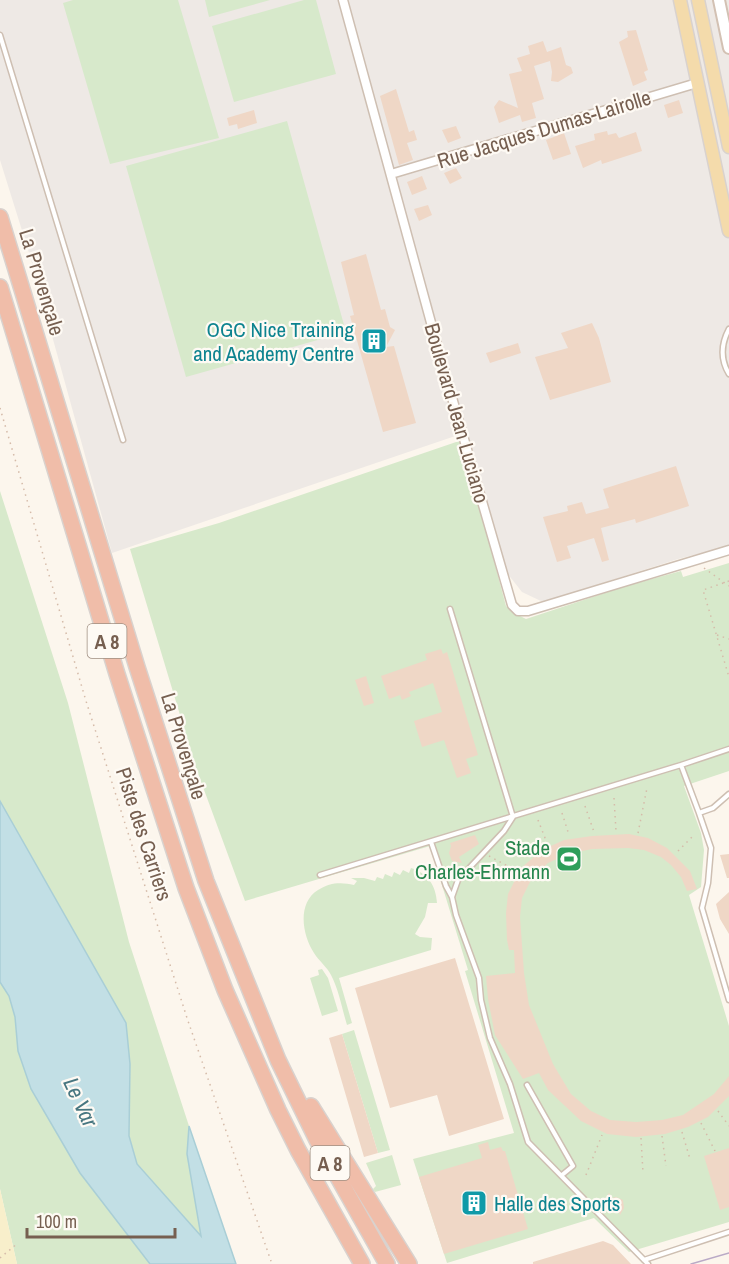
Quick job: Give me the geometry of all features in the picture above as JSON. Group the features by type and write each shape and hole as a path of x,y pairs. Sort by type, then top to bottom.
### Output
{"highway":[{"name":"La Provençale","path":"0,217 186,824 222,925 278,1060 317,1140 387,1264"},
{"name":"La Provençale","path":"0,287 117,674 186,888 225,990 278,1110 362,1264"},
{"path":"278,1060 314,1111 409,1264"},
{"path":"339,1225 352,1264"}],"main road":[{"path":"680,0 729,231"},
{"path":"698,0 729,147"}],"street":[{"name":"Boulevard Jean Luciano","path":"343,0 442,363 512,605 518,611 528,611 729,550"},
{"path":"719,0 726,19 729,48"},
{"name":"Rue Jacques Dumas-Lairolle","path":"391,174 697,83"}],"lane":[{"path":"0,35 123,440"},
{"path":"729,328 722,349 723,361 729,374"},
{"path":"450,609 513,817 504,831 458,880 452,897"},
{"path":"320,876 729,749"},
{"path":"681,765 711,848 708,883 702,908 729,1000"},
{"path":"699,813 713,808 729,794"},
{"path":"431,842 479,978 481,1000 490,1038 510,1084 528,1142 646,1262 729,1232"},
{"path":"527,1085 573,1167 562,1175"}],"path":[{"name":"Piste des Carriers","path":"0,408 89,713 184,1007 272,1264"},
{"path":"701,559 705,570 729,586"},
{"path":"729,581 703,590 729,677"},
{"path":"716,634 729,639"},
{"path":"638,833 647,788"},
{"path":"614,798 616,831"},
{"path":"585,806 594,832"},
{"path":"562,813 569,835"},
{"path":"538,820 547,843"},
{"path":"678,851 695,834"},
{"path":"483,853 515,870"},
{"path":"718,1111 729,1126"},
{"path":"701,1123 715,1151"},
{"path":"682,1132 690,1159"},
{"path":"586,1175 602,1135"},
{"path":"662,1136 666,1166"},
{"path":"641,1138 643,1173"},
{"path":"0,1258 18,1243"}],"shaded area":[{"path":"0,0 729,0 729,546 678,559 543,602 522,592 507,573 467,432 112,553 30,256 0,160"}],"green space":[{"path":"73,0 178,0 219,138 110,164 63,3"},
{"path":"205,0 270,0 209,17"},
{"path":"304,0 316,0 336,74 234,102 212,26"},
{"path":"287,121 346,332 186,377 126,166"},
{"name":"Stade Charles-Ehrmann","path":"462,440 506,606 526,619 626,586 681,571 683,577 729,563 729,771 684,786 701,833 704,850 701,887 689,895 729,1026 729,1222 629,1252 594,1218 447,1263 413,1159 514,1133 430,846 245,901 196,768 130,549 219,523"},
{"path":"0,491 68,703 129,942 189,1126 187,1154 202,1237 137,1164 129,1136 130,1064 126,1023 0,801"},
{"path":"411,868 422,873 430,881 435,891 437,903 428,903 425,917 415,934 432,938 431,950 339,978 352,1023 347,1025 334,981 314,953 304,929 304,911 307,903 311,896 327,885 340,883 354,885 357,881 351,878 375,881 377,877 383,879 385,874 392,877 394,872 400,875 403,870 409,873"},
{"path":"322,969 328,978 338,1011 322,1016 310,978 319,975 318,970"},
{"path":"0,982 9,996 15,1017 18,1051 31,1089 80,1173 150,1264 17,1264 0,1189"},
{"path":"354,1030 390,1150 378,1153 342,1034"},
{"path":"392,1155 401,1185 375,1192 373,1189 376,1186 366,1163"}],"sand":[{"path":"0,1189 17,1264 0,1264"}],"water":[{"name":"Le Var","path":"0,801 126,1023 130,1064 129,1136 137,1164 201,1236 187,1154 189,1126 236,1264 150,1264 80,1173 31,1089 18,1051 15,1017 9,996 0,982"}],"building":[{"path":"636,30 648,70 644,72 647,80 633,86 619,42 628,37 627,31"},
{"path":"543,41 547,52 561,47 566,65 571,67 573,73 558,82 551,81 550,61 534,66 544,99 532,103 536,118 522,122 520,115 499,123 494,107 499,100 518,108 509,74 522,71 517,58 530,54 528,46"},
{"path":"396,89 409,132 414,130 417,140 407,143 413,160 399,165 380,96"},
{"path":"679,100 683,113 668,118 664,105"},
{"path":"254,110 257,123 238,129 237,124 229,126 227,118"},
{"path":"456,126 461,138 448,143 442,130"},
{"path":"607,131 608,135 616,133 619,138 636,132 642,151 602,164 601,160 583,168 575,146 595,140 594,134"},
{"path":"564,133 571,154 553,160 546,140"},
{"path":"456,168 462,178 450,184 444,173"},
{"path":"422,176 427,189 412,195 407,182"},
{"path":"428,205 432,215 419,221 414,209"},
{"name":"OGC Nice Training and Academy Centre","path":"366,254 381,310 385,309 390,327 395,330 386,347 394,346 416,423 383,432 350,316 354,315 341,262"},
{"path":"592,323 599,338 611,382 550,400 535,357 568,348 561,333"},
{"path":"518,343 521,353 490,363 486,353"},
{"path":"676,466 689,506 636,523 635,519 601,528 609,560 602,562 594,538 567,546 571,558 557,562 543,517 568,511 567,506 582,502 586,514 609,508 603,489"},
{"path":"441,649 443,654 447,652 478,755 466,759 471,773 457,778 444,740 422,747 414,721 442,712 433,683 409,692 411,696 402,700 400,695 389,699 381,676 427,660 425,654"},
{"path":"366,676 374,703 364,706 355,680"},
{"path":"629,834 648,838 667,848 690,871 697,889 687,891 681,877 671,865 661,857 644,850 592,849 568,854 548,863 532,878 522,898 520,917 529,1005 553,1064 571,1094 591,1111 610,1120 636,1122 662,1120 683,1115 714,1094 729,1076 729,1096 708,1117 688,1127 665,1134 636,1137 607,1134 581,1121 548,1090 539,1073 523,1079 495,1035 486,976 515,973 514,950 509,950 507,940 506,913 508,894 521,868 542,850 564,840"},
{"path":"475,835 479,844 459,857 462,863 452,861 449,853 450,843"},
{"path":"729,854 729,878 727,878 720,855"},
{"path":"729,892 729,934 720,919 716,904"},
{"path":"455,958 504,1119 449,1136 437,1095 390,1108 355,988"},
{"path":"342,1034 378,1153 364,1157 329,1038"},
{"name":"Halle des Sports","path":"488,1142 490,1150 501,1147 505,1151 528,1229 444,1254 419,1177 482,1158 478,1145"},
{"path":"729,1148 729,1207 720,1210 704,1156"},
{"path":"609,1193 612,1198 623,1200 624,1208 620,1215 618,1210 611,1210 606,1206 605,1199"},
{"path":"603,1241 613,1245 631,1264 533,1264 533,1262"}],"tram line":[{"path":"691,1264 729,1253"}],"place":[{"name":"OGC Nice Training and Academy Centre","path":"374,341"},
{"name":"Stade Charles-Ehrmann","path":"569,859"},
{"name":"Halle des Sports","path":"474,1203"}]}
